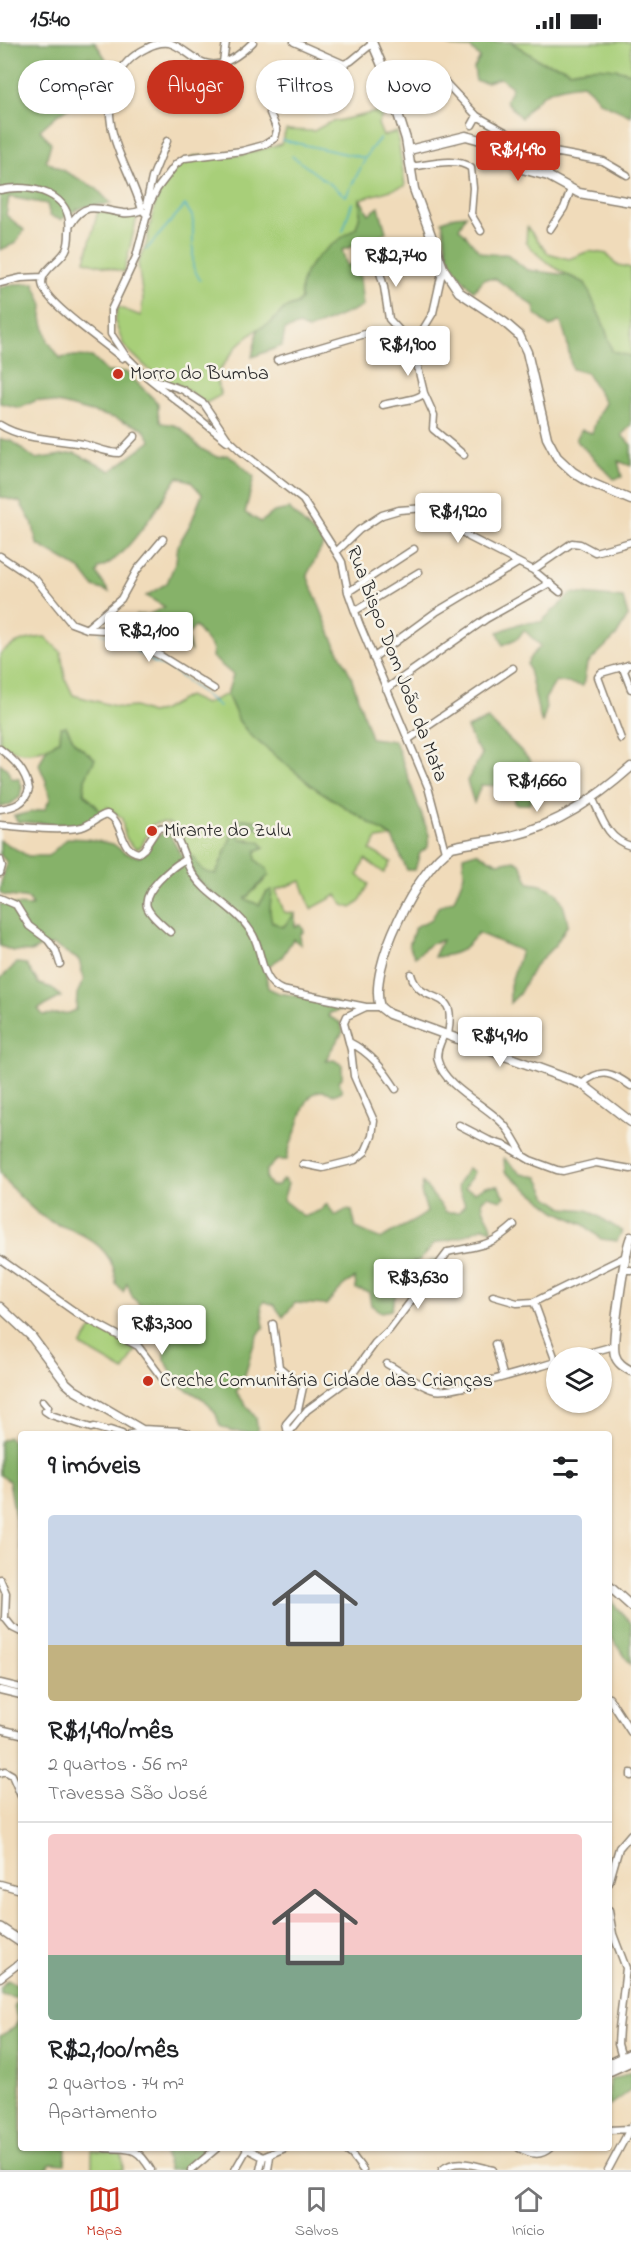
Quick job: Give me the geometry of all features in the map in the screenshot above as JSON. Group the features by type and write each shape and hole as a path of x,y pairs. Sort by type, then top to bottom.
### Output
{"main road":[{"path":"373,43 384,70 408,150 414,189 443,268 459,292 504,322 519,335 527,352 542,422 557,457 564,465 589,482 631,500"},
{"path":"408,150 472,136 483,141 522,169 548,176 571,189 596,197 631,202"},
{"path":"631,767 594,799 562,817 514,836 452,847 445,851 415,889 396,927 378,978 377,999 380,1007 394,1017 582,1084 631,1122"},
{"path":"631,1237 627,1256 628,1270 614,1346 616,1359 631,1371"},
{"path":"0,1307 31,1336 66,1383 74,1390 130,1423 149,1431 173,1431"},
{"path":"612,1589 631,1606"},
{"path":"0,1923 18,1935"},
{"path":"0,1928 18,1940"},
{"path":"612,2063 628,2058"},
{"path":"612,2069 628,2058"}],"street":[{"path":"223,60 226,42"},
{"path":"227,60 241,53 253,42"},
{"path":"294,42 344,64 351,62 373,43"},
{"path":"145,213 111,123 111,90 117,73 133,55 158,43 173,44 202,60"},
{"path":"452,89 477,116 520,140 554,152 603,160 627,174"},
{"path":"145,213 166,176 176,164 185,158 242,151 264,145 275,138 276,125 270,114"},
{"path":"472,125 477,116"},
{"path":"147,377 124,356 111,334 111,310 136,257 152,178 167,141"},
{"path":"548,176 554,152"},
{"path":"410,167 451,163 469,165 473,188 471,214 481,231"},
{"path":"0,190 27,189 58,199 68,210 70,224 66,251 43,277 43,288 59,307 122,358 124,356"},
{"path":"550,229 564,208 571,189"},
{"path":"70,224 77,213 83,209 95,208 126,214 145,213"},
{"path":"375,255 384,287 389,318 400,331"},
{"path":"443,268 433,313 419,336 417,356 424,393 434,415 433,429 464,455"},
{"path":"0,283 21,278 43,277"},
{"path":"277,360 365,334 400,331 419,336"},
{"name":"Rua Bispo Dom João da Mata","path":"147,377 303,500 336,552 342,562 348,592 355,611 428,787 445,851"},
{"name":"Rua Bispo Dom João da Mata","path":"147,377 183,390 204,404 227,438 242,452"},
{"path":"383,405 402,399 418,399 424,393"},
{"path":"0,425 29,436 81,444 113,453 119,453 135,436"},
{"path":"336,552 360,530 382,515 399,510 425,508 439,513 469,537 532,570 560,592"},
{"path":"87,628 121,599 137,570 163,539"},
{"path":"532,570 569,544 577,544 595,552 631,542"},
{"path":"348,592 414,549"},
{"path":"0,556 44,587 49,598 71,623 122,636 161,656 214,689"},
{"path":"374,658 436,612 518,563"},
{"path":"355,611 419,572"},
{"path":"386,689 486,619 550,583"},
{"path":"630,664 624,671 631,688"},
{"path":"621,739 598,677 601,673 630,664"},
{"path":"409,739 513,668"},
{"path":"0,749 19,765 29,789 23,801 17,806 0,809"},
{"path":"594,799 611,835 622,844 631,846"},
{"path":"0,825 73,828 91,824 102,815 107,814 117,821 127,846 135,853 141,852 157,829 169,828 176,834 184,860 202,886 233,910 253,935 272,984 282,990 380,1007"},
{"path":"0,859 2,866 0,873"},
{"path":"170,932 150,912 147,902 151,891 164,874 184,860"},
{"path":"0,898 16,905 34,930 52,944 60,964"},
{"path":"411,974 417,989 447,1005 449,1016 446,1034 437,1054 441,1069 457,1086 507,1128 523,1156"},
{"path":"303,1164 323,1168 355,1160 361,1157 370,1141 374,1121 354,1076 349,1042 344,1028 345,1018 366,1006"},
{"path":"349,1042 364,1049 396,1089"},
{"path":"582,1084 595,1075 609,1073 631,1086"},
{"path":"459,1125 523,1156 563,1171 596,1163 631,1169"},
{"path":"290,1431 307,1410 348,1380 448,1252 484,1246 514,1225"},
{"path":"493,1296 523,1304 534,1302 627,1256"},
{"path":"0,1259 78,1314 138,1346 165,1382"},
{"path":"534,1302 550,1347"},
{"path":"273,1324 279,1367 303,1387 298,1410 286,1424 288,1431"},
{"path":"495,1344 503,1375"},
{"path":"387,1364 436,1390 458,1388 546,1364"},
{"path":"43,1401 48,1407 45,1411 51,1415 108,1431"},
{"path":"0,1579 6,1593 5,1618 12,1628 18,1631"},
{"path":"0,1683 18,1687"},
{"path":"0,1690 18,1694"},
{"path":"612,1703 631,1732"},
{"path":"0,1729 18,1733"},
{"path":"0,1773 5,1771 12,1775 18,1789"},
{"path":"612,1861 631,1834"},
{"path":"0,1884 18,1889"},
{"path":"612,1928 629,1971 619,2020 618,2044 628,2058"},
{"path":"0,1978 18,1964"},
{"path":"612,2044 618,2044"},
{"path":"612,2130 630,2128"},
{"path":"608,2170 630,2128"},
{"path":"136,2151 152,2170"},
{"path":"191,2170 213,2151"},
{"path":"235,2170 245,2151"},
{"path":"254,2151 267,2157"},
{"path":"260,2170 267,2157 279,2151"},
{"path":"347,2151 363,2170"},
{"path":"528,2151 536,2154 546,2151"},
{"path":"267,2157 268,2170"},
{"path":"442,2170 450,2164 458,2163 493,2170"}],"green space":[{"path":"0,42 95,42 106,60 93,60 89,57 86,60 18,60 18,114 59,114 40,130 51,143 46,161 96,188 111,204 84,207 61,220 50,216 47,204 9,197 6,215 24,230 16,243 0,250"},
{"path":"439,42 511,42 542,62 561,66 570,71 601,68 631,73 631,116 600,102 583,84 547,92 534,102 521,118 506,101 512,87 500,78 487,82 476,81 474,68 480,58 471,48 453,47"},
{"path":"511,42 631,42 631,73 601,68 570,71 561,66 542,62"},
{"path":"368,114 382,114 378,124 383,136 397,132 405,186 360,199 358,224 312,265 303,280 301,299 297,304 284,309 271,323 258,329 238,345 215,376 221,395 206,403 181,386 160,380 124,346 115,322 118,307 141,316 143,299 138,263 146,245 154,208 162,185 178,167 194,156 242,155 281,144 286,130 314,131 328,123"},
{"path":"360,199 369,214 379,207 386,232 342,250 347,266 358,261 363,306 308,330 299,325 285,330 282,346 252,357 258,329 271,323 284,309 297,304 301,299 304,276 310,266 326,249 356,228 360,215"},
{"path":"98,211 137,217 124,272 85,261"},
{"path":"466,215 459,228 478,250 487,254 507,254 527,270 567,275 585,283 605,328 612,351 630,356 631,425 622,435 631,445 631,466 618,461 622,477 614,479 576,440 581,430 592,433 605,403 587,373 572,369 560,321 550,327 535,313 534,306 496,279 484,279 474,291 453,265 447,252 442,221"},
{"path":"527,227 548,253 569,259 589,251 607,254 615,264 631,268 631,358 612,351 605,328 585,283 539,256 526,242"},
{"path":"34,283 43,305 42,318 48,341 60,358 92,357 107,372 126,372 158,403 161,423 178,427 200,448 217,457 227,455 254,477 245,513 261,522 274,512 289,509 324,543 307,575 333,640 351,676 371,738 395,741 429,835 428,847 420,853 415,870 407,870 392,837 315,788 250,735 239,721 227,694 233,675 212,657 213,649 195,626 187,636 191,652 179,631 159,623 139,633 131,627 136,615 148,615 165,607 146,596 167,583 176,561 178,545 191,523 202,494 190,481 178,477 131,542 109,563 99,568 97,574 109,592 94,587 81,570 37,544 33,525 20,502 0,497 0,439 12,441 35,459 75,453 111,471 151,441 143,428 62,404 37,400 20,408 0,403 0,285 3,287"},
{"path":"572,593 623,598 628,616 616,636 587,664 583,686 556,681 545,699 546,710 542,723 527,664 541,646 524,630 518,638 503,645 498,632 521,623 541,622"},
{"path":"45,637 61,652 65,678 73,695 122,708 135,707 150,713 161,711 188,696 205,704 227,694 239,721 250,735 315,788 392,837 377,839 370,850 391,862 384,873 365,859 358,875 369,884 361,899 352,908 343,905 337,895 311,909 301,881 276,890 284,912 295,914 283,927 272,922 268,908 271,901 267,892 259,905 245,899 265,880 267,869 256,860 256,851 264,847 249,839 240,839 238,831 251,825 262,830 267,822 235,818 230,840 216,874 206,873 185,859 178,831 169,823 153,824 141,847 137,849 127,839 122,818 107,807 100,813 84,793 85,779 90,767 84,750 75,743 66,726 61,727 60,740 38,751 15,751 0,743 0,654 21,641"},
{"path":"488,719 523,752 534,766 536,784 529,804 515,804 514,791 503,786 481,785 474,803 467,781 482,754 474,744 467,728"},
{"path":"66,726 75,743 95,759 85,779 84,793 100,813 91,822 79,825 18,822 14,816 45,809 50,799 39,765 46,749 60,740 61,727"},
{"path":"0,763 7,769 11,778 19,779 22,786 20,797 9,805 0,807"},
{"path":"235,818 267,822 271,828 262,830 251,825 238,831 240,839 260,842 264,847 256,851 256,860 267,869 269,875 245,899 259,905 267,892 272,890 270,910 272,922 283,927 295,914 295,926 301,925 304,931 300,935 301,945 293,939 282,957 267,967 254,934 194,875 186,854 195,858 202,870 216,874 230,840"},
{"path":"163,833 170,835 193,876 232,911 253,936 265,967 268,988 279,993 335,1002 340,1010 328,1016 341,1023 343,1032 326,1061 334,1060 342,1065 342,1078 339,1081 342,1091 334,1095 319,1091 308,1099 287,1160 277,1160 266,1171 266,1179 271,1186 278,1185 283,1179 288,1184 283,1200 304,1217 321,1210 327,1204 335,1216 346,1210 352,1211 356,1228 381,1239 427,1212 421,1192 423,1183 446,1212 459,1212 465,1204 457,1186 468,1168 474,1172 465,1188 475,1192 486,1186 498,1186 505,1196 501,1200 488,1196 482,1200 492,1230 484,1227 461,1237 435,1243 419,1261 401,1266 403,1277 415,1280 431,1261 446,1259 432,1267 432,1278 414,1297 408,1292 396,1294 391,1310 381,1312 371,1305 369,1292 356,1289 355,1278 345,1284 326,1305 295,1303 283,1317 274,1305 264,1301 261,1307 264,1327 255,1342 241,1384 236,1392 256,1418 258,1431 231,1431 220,1426 216,1414 205,1400 177,1384 165,1359 164,1342 155,1331 143,1308 133,1298 127,1283 123,1292 116,1284 112,1266 103,1251 81,1234 40,1215 15,1192 0,1173 0,979 17,963 26,964 39,984 52,988 61,997 38,1009 43,1015 69,1013 76,1010 77,994 84,979 79,960 54,945 40,947 32,952 13,951 0,946 0,904 32,906 29,899 3,895 0,892 7,862 0,855 0,840 28,856 48,856 68,838 113,844 125,853 140,857 155,837"},
{"path":"476,852 498,863 514,860 520,863 529,883 547,887 558,894 568,924 556,944 534,967 519,994 510,1003 510,985 521,951 478,933 464,948 449,955 434,957 442,940 430,944 415,957 409,946 415,927 432,919 438,907 454,900 464,875 463,856"},
{"path":"504,1158 521,1174 538,1177 548,1197 564,1208 588,1210 622,1231 617,1241 601,1239 584,1225 556,1211 505,1172"},
{"path":"94,1325 136,1350 124,1371 81,1346"},
{"path":"8,1437 18,1448 18,1533 9,1481 0,1475 0,1441"},
{"path":"612,1602 631,1623 631,1665 612,1638"},
{"path":"7,1980 18,1985 18,1998 0,1994 0,1987"},
{"path":"18,2000 18,2021 14,2007"},
{"path":"18,2021 18,2151 66,2151 65,2164 51,2163 45,2170 0,2170 0,2036 14,2028"},
{"path":"631,2072 631,2090 612,2104 612,2079"},
{"path":"92,2151 122,2153 123,2170 92,2170"},
{"path":"164,2151 202,2151 187,2169 169,2170"}],"waterway":[{"path":"292,156 346,196 370,150 380,138"},
{"path":"282,140 365,158"},
{"path":"343,231 352,203"},
{"path":"146,250 185,205 192,216 193,267 200,280"},
{"path":"100,633 114,637 155,663 171,669 219,706"}],"place":[{"name":"Morro do Bumba","path":"118,374"},
{"name":"Mirante do Zulu","path":"152,831"},
{"name":"Creche Comunitária Cidade das Crianças","path":"148,1381"}]}
